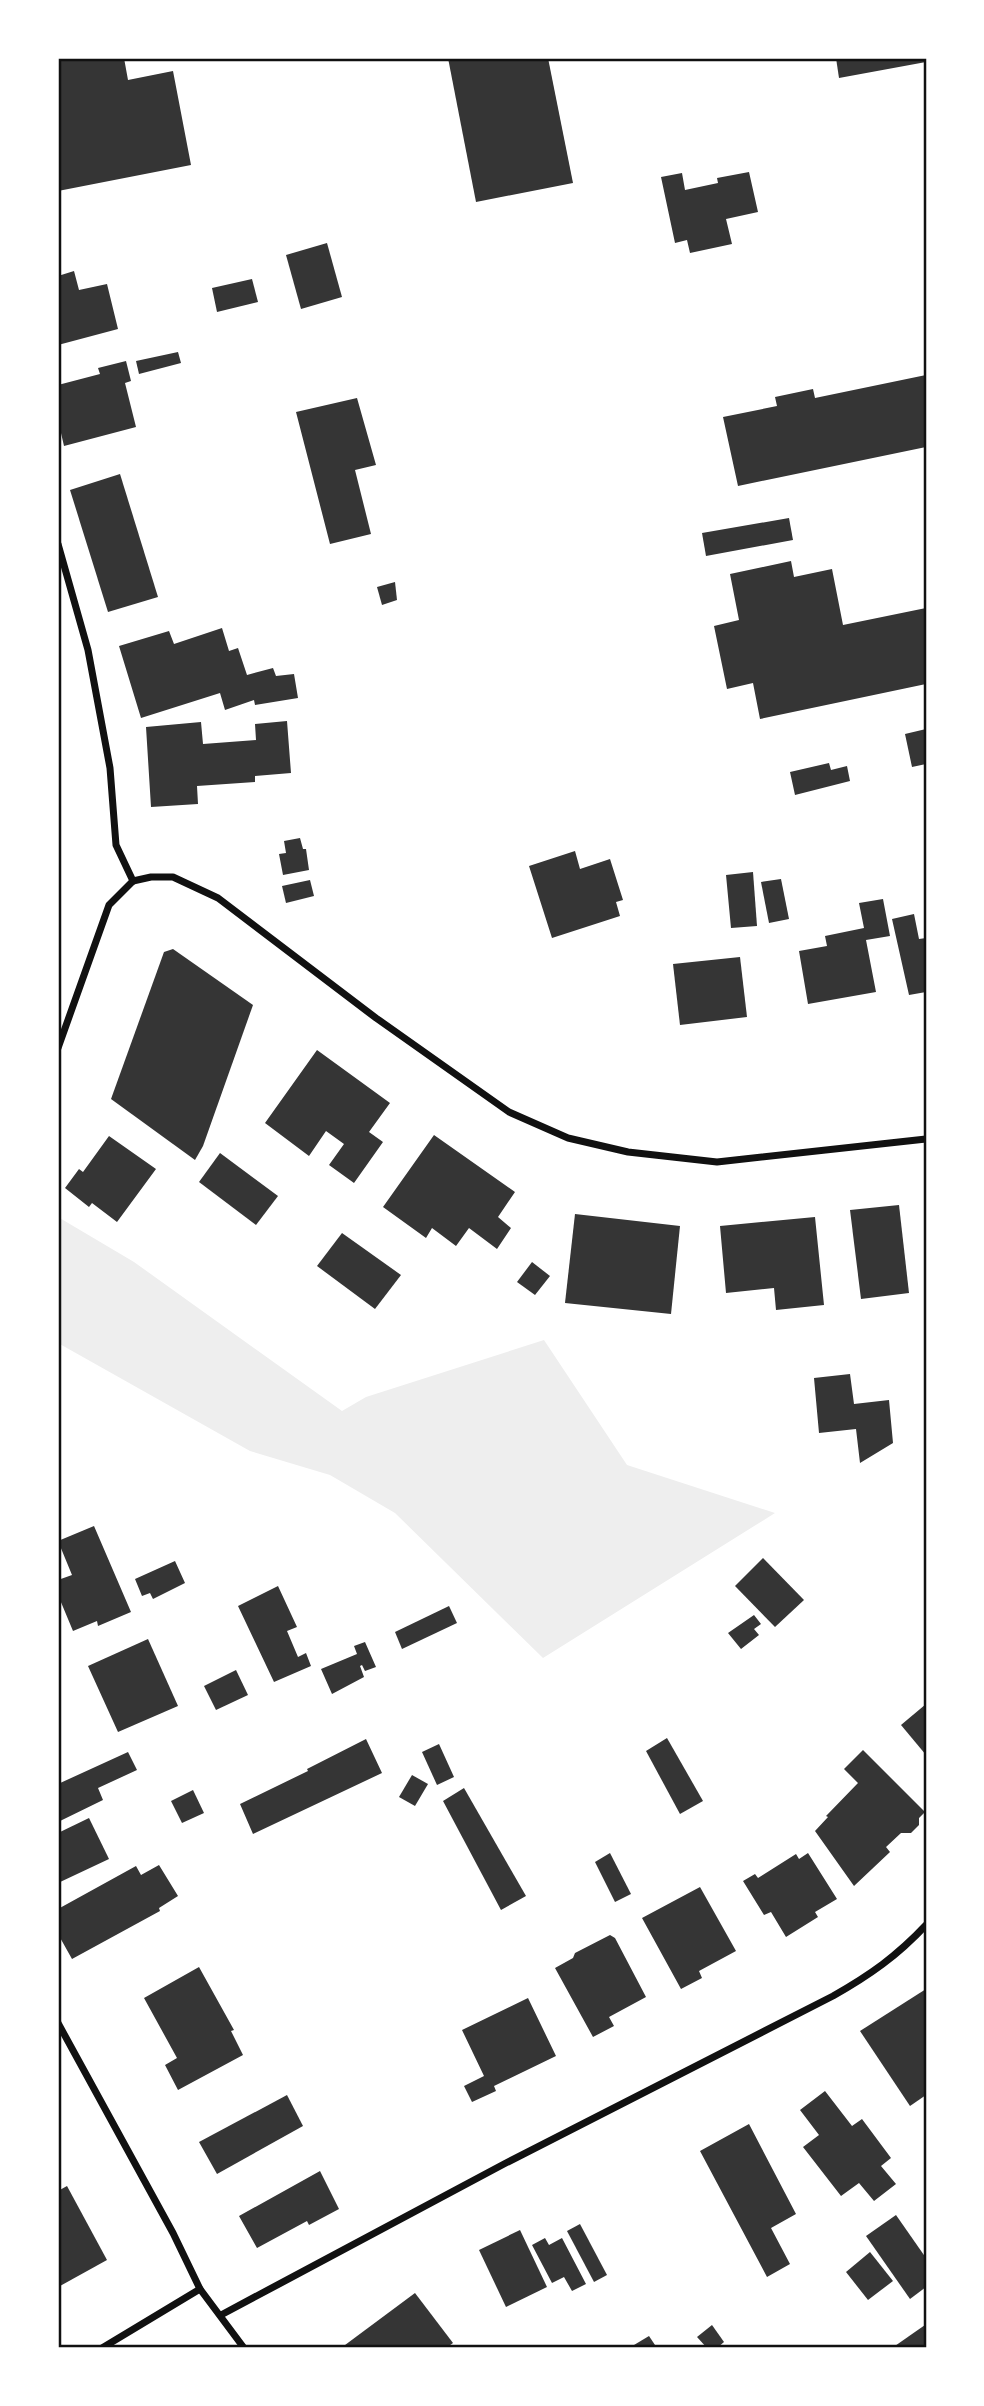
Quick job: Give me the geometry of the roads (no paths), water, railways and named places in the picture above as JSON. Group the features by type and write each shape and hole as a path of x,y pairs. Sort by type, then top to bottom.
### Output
{"street":[{"path":"58,544 88,650 110,768 116,845 133,881"},
{"path":"58,1048 109,905 133,881 151,877 173,877 218,898 376,1018 509,1112 568,1138 628,1152 717,1162 926,1139"},
{"path":"221,2315 503,2164 833,1996 872,1974 905,1948 926,1925"},
{"path":"58,2022 200,2289 221,2315 241,2347"},
{"path":"102,2348 200,2289"}]}
